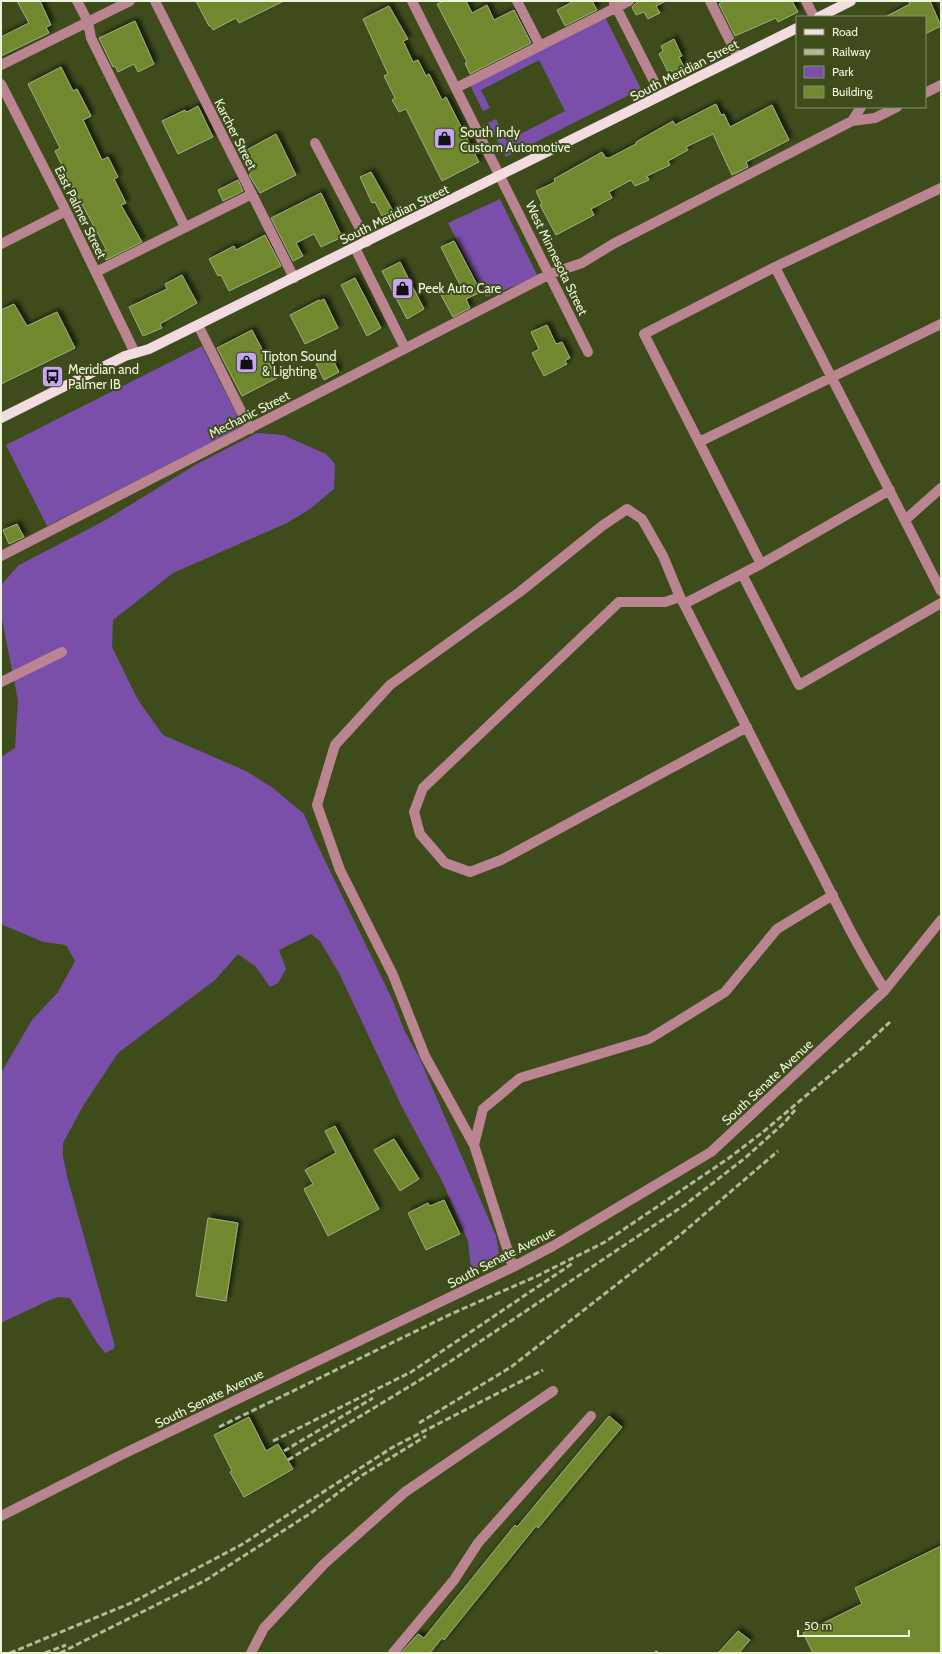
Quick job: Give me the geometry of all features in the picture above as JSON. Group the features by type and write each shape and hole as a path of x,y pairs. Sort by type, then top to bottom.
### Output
{"main road":[{"path":"824,16 851,1"},
{"name":"South Meridian Street","path":"1,418 125,356 149,349 294,278 796,28"}],"street":[{"path":"77,1 88,22 91,38 185,227"},
{"path":"1,66 130,1"},
{"name":"Karcher Street","path":"155,1 294,278"},
{"name":"West Minnesota Street","path":"412,1 588,352"},
{"path":"517,1 540,46"},
{"path":"456,88 540,46 615,4 629,1"},
{"path":"710,1 738,57"},
{"path":"806,1 814,16"},
{"path":"615,4 661,95"},
{"name":"East Palmer Street","path":"1,84 66,211 135,353"},
{"path":"926,92 941,85"},
{"path":"852,121 859,108"},
{"path":"852,121 875,118 895,108"},
{"name":"Mechanic Street","path":"1,556 550,274 582,263 613,244 852,121"},
{"path":"315,143 367,242"},
{"path":"761,564 644,334 775,268 941,188"},
{"path":"96,272 185,227 202,221 252,194"},
{"path":"1,244 66,211"},
{"path":"354,248 405,348"},
{"path":"775,268 941,591"},
{"path":"699,442 831,376 941,324"},
{"path":"198,325 250,429"},
{"path":"905,520 941,488"},
{"path":"747,727 501,860 470,872 445,864 420,834 414,812 423,788 619,602 682,601 761,564 890,490"},
{"path":"513,1267 474,1145 425,1056 393,975 340,870 317,805 335,746 390,685 521,591 602,526 627,510 642,519 663,556 682,601 833,895 861,954 885,990"},
{"path":"742,574 800,685 941,603"},
{"path":"1,682 62,652"},
{"path":"474,1145 482,1109 520,1078 649,1039 725,992 777,930 833,895"},
{"name":"South Senate Avenue","path":"1,1516 121,1455 554,1246 711,1152 885,990 941,920"},
{"path":"252,1653 264,1628 324,1564 405,1492 553,1391"},
{"path":"393,1653 454,1580 478,1543 591,1416"}],"green space":[{"path":"605,17 641,89 506,157 488,123 496,119 507,141 565,111 539,60 481,90 490,108 483,111 470,85"},
{"path":"500,199 538,277 486,297 448,223"},
{"path":"202,346 243,427 47,526 6,445"},
{"path":"257,433 283,435 326,454 335,464 334,489 310,509 287,523 173,573 113,620 112,647 138,700 163,735 246,771 273,788 304,814 314,838 393,1001 404,1030 419,1057 496,1236 499,1253 491,1262 471,1270 468,1241 443,1183 402,1107 339,973 320,941 311,934 279,950 286,969 278,983 270,987 256,967 238,954 215,980 118,1053 83,1106 63,1143 63,1156 68,1180 115,1346 113,1349 105,1353 97,1343 70,1298 58,1297 1,1323 1,1073 32,1020 58,992 75,961 66,945 43,942 3,925 1,921 1,757 15,748 18,701 1,614 1,585 19,565 104,521 197,464"}],"building":[{"path":"17,1 40,1 51,25 46,27 49,33 1,56 1,37 29,23"},
{"path":"196,1 284,1 239,23 236,18 213,30 211,26 209,26"},
{"path":"444,1 466,1 472,13 487,5 494,20 514,10 531,43 470,74 465,63 467,62 437,4"},
{"path":"574,1 592,1 597,10 565,26 557,10"},
{"path":"638,1 666,1 656,6 660,13 648,19 644,12 636,15 632,7"},
{"path":"725,1 792,1 798,12 778,22 776,18 735,36 719,4"},
{"path":"908,1 930,1 941,26 926,34 926,16 887,16 910,4"},
{"path":"389,6 408,39 403,41 413,62 418,60 426,76 429,74 442,100 446,97 479,162 442,181 406,109 399,112 392,100 395,98 384,76 388,74 363,19"},
{"path":"135,21 154,64 138,72 134,64 118,72 115,66 113,67 99,38"},
{"path":"674,39 682,56 679,57 684,67 673,73 671,70 668,72 659,54 663,51 661,46"},
{"path":"61,67 73,91 77,89 91,116 83,120 102,160 108,157 118,177 114,179 126,203 121,205 142,242 106,260 102,252 106,249 55,151 60,148 28,84"},
{"path":"716,104 721,115 724,114 730,127 772,105 789,140 746,162 748,167 732,175 713,134 686,147 688,150 668,161 670,165 647,176 649,180 635,186 631,180 609,192 612,198 591,209 594,215 556,235 540,205 542,204 536,191 555,182 554,179 602,152 606,158 609,158 636,144 636,142 673,121 675,125"},
{"path":"198,106 213,137 178,154 162,121 185,110 187,112"},
{"path":"276,134 296,175 260,193 249,175 251,174 241,153"},
{"path":"371,172 393,211 382,216 375,202 372,203 360,177"},
{"path":"238,180 243,191 223,201 218,190"},
{"path":"321,193 342,237 321,247 314,234 296,243 303,256 293,261 271,218"},
{"path":"265,235 281,266 229,291 221,275 218,276 209,259 234,246 236,250"},
{"path":"454,241 481,292 466,299 470,308 453,317 441,295 460,285 441,247"},
{"name":"Peek Auto Care","path":"400,262 424,309 407,319 382,271"},
{"path":"182,275 197,303 160,324 162,328 143,336 129,307 167,289 165,284"},
{"path":"355,278 381,328 367,336 341,285"},
{"path":"324,299 338,328 305,344 290,315 319,300"},
{"path":"14,304 27,326 57,312 75,348 1,384 1,310"},
{"path":"547,325 556,344 562,342 570,358 565,361 567,364 544,376 532,353 539,349 531,332"},
{"name":"Tipton Sound & Lighting","path":"252,330 277,378 242,396 217,348"},
{"path":"331,356 339,372 324,380 316,364"},
{"path":"17,524 24,537 9,544 3,530"},
{"path":"335,1126 379,1209 328,1236 304,1189 313,1184 305,1170 336,1153 325,1131"},
{"path":"394,1139 419,1179 400,1191 374,1150"},
{"path":"444,1200 460,1234 426,1250 408,1213 428,1203 430,1206"},
{"path":"208,1218 238,1223 226,1301 196,1296"},
{"path":"609,1416 622,1427 538,1528 536,1526 444,1640 442,1638 430,1653 401,1653 418,1634 424,1638 515,1525 517,1527"},
{"path":"249,1417 266,1451 278,1444 293,1469 244,1497 230,1472 232,1471 214,1435"},
{"path":"941,1546 941,1653 813,1653 803,1633 862,1604 855,1588"},
{"path":"738,1631 750,1640 739,1653 718,1653"}],"railway":[{"path":"219,1427 451,1314 537,1276 605,1242 729,1158 763,1132 860,1050 890,1022"},
{"path":"288,1460 448,1363 686,1204 745,1158 784,1123 795,1110"},
{"path":"419,1423 511,1367 680,1235 778,1151"},
{"path":"273,1441 411,1372 573,1263"},
{"path":"10,1653 131,1603 241,1545 393,1447 543,1370"},
{"path":"284,1451 373,1398"},
{"path":"60,1653 206,1580 311,1513 361,1476 426,1436"},
{"path":"45,1653 66,1645"}],"place":[{"name":"South Indy Custom Automotive","path":"444,139"},
{"name":"Peek Auto Care","path":"402,288"},
{"name":"Tipton Sound & Lighting","path":"247,363"},
{"name":"Meridian and Palmer IB","path":"53,376"}]}
